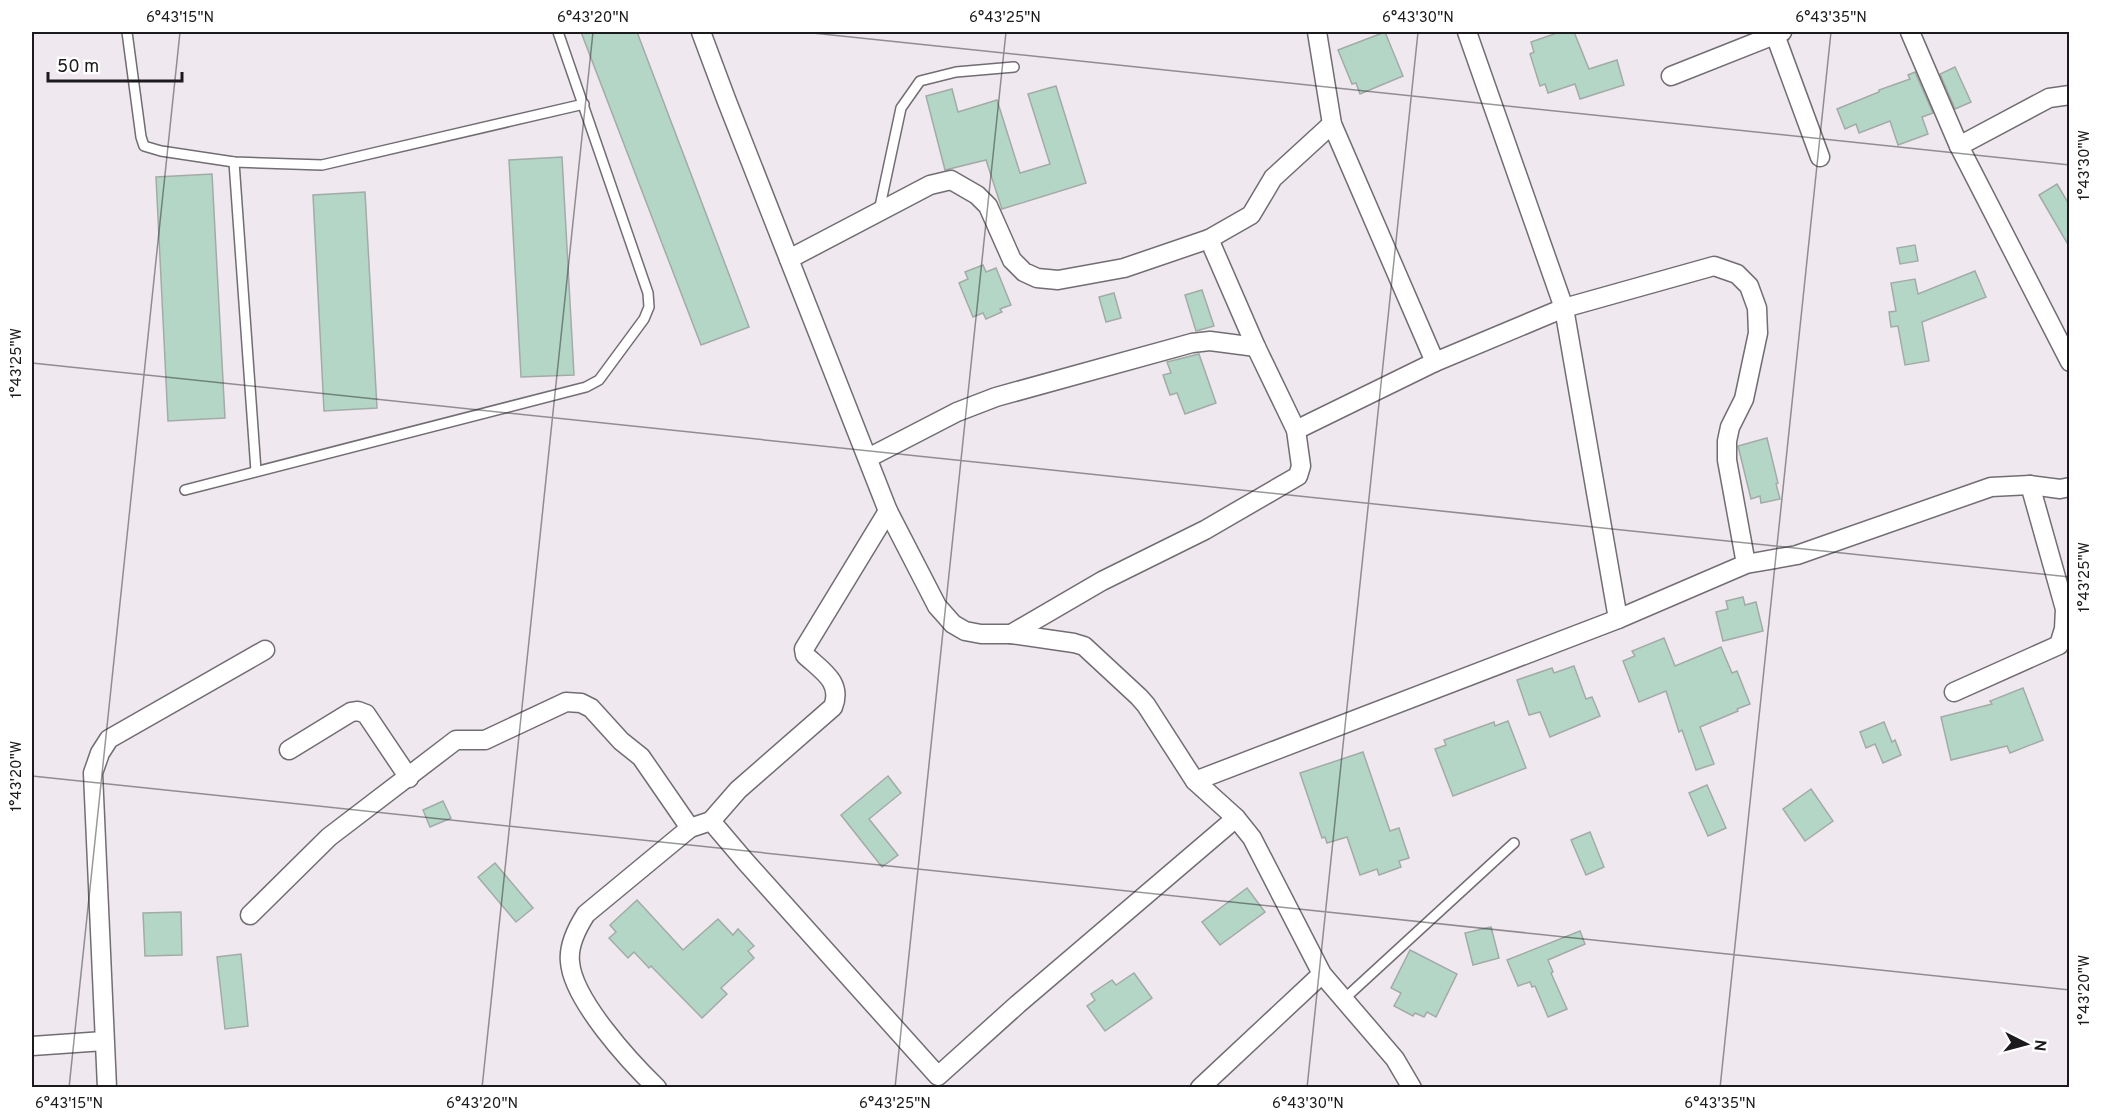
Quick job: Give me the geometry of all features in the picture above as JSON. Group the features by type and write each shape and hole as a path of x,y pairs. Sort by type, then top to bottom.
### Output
{"street":[{"path":"701,32 888,511 937,606 953,624 964,631 981,634 1011,634 1084,646 1146,705 1195,780 1236,818 1252,838 1322,974 1395,1059 1412,1088"},
{"path":"1317,32 1332,124 1435,362"},
{"path":"1467,32 1564,308 1618,619"},
{"path":"1671,76 1777,32 1820,157"},
{"path":"1910,32 1959,146 2070,362"},
{"path":"1959,146 2049,98 2070,95"},
{"path":"789,259 930,185 951,180 977,195 988,206 1012,260 1024,272 1037,278 1058,280 1124,268 1209,238 1251,215 1273,178 1332,124"},
{"path":"1011,634 1102,581 1205,531 1298,476 1301,466 1296,430 1256,347 1209,238"},
{"path":"1296,430 1435,362 1564,308 1714,266 1737,274 1749,286 1757,308 1758,333 1744,399 1730,427 1727,441 1727,460 1746,564"},
{"path":"868,458 957,412 996,397 1192,344 1210,341 1256,347"},
{"path":"1954,692 2059,645 2062,637 2065,609 2030,485"},
{"path":"1195,780 1618,619 1746,564 1797,555 1991,487 2030,485 2060,489 2070,487"},
{"path":"657,1088 617,1046 575,982 570,962 571,949 579,926 586,914 690,828 711,821 738,790 833,707 836,699 835,684 805,655 804,649 888,511"},
{"path":"107,1088 93,773 100,753 109,740 265,650"},
{"path":"250,915 329,837 456,740 485,740 566,702 581,703 591,708 621,741 641,757 690,828"},
{"path":"289,750 351,712 358,711 366,714 409,778"},
{"path":"711,821 942,1082 1027,997 1236,818"},
{"path":"1200,1088 1322,974"},
{"path":"32,1046 104,1041"}],"lane":[{"path":"127,32 141,137 144,146 161,151 234,162 322,165 584,104"},
{"path":"185,490 586,387 599,380 644,319 649,307 648,293 558,32"},
{"path":"879,211 901,108 920,81 956,72 1014,67"},
{"path":"234,162 256,471"},
{"path":"1343,1000 1514,843"}],"building":[{"path":"581,32 637,32 749,327 701,345"},
{"path":"1385,32 1403,76 1360,94 1356,83 1352,84 1338,50"},
{"path":"1560,32 1574,32 1589,69 1617,60 1624,85 1580,99 1575,84 1548,93 1545,84 1540,86 1530,54 1534,52 1531,42"},
{"path":"1955,67 1971,102 1955,109 1940,74"},
{"path":"1915,72 1933,113 1922,117 1928,134 1898,145 1890,121 1859,133 1856,124 1845,129 1837,109 1910,79 1908,75"},
{"path":"1056,86 1086,183 1002,209 986,160 945,170 926,96 952,89 958,112 997,100 1020,173 1050,164 1028,94"},
{"path":"562,157 574,375 521,377 509,160"},
{"path":"212,174 225,418 168,421 156,177"},
{"path":"2057,184 2070,206 2070,248 2039,195"},
{"path":"365,192 377,408 324,411 313,195"},
{"path":"1915,245 1918,261 1900,264 1897,248"},
{"path":"983,265 986,272 996,268 1011,305 1000,309 1002,312 986,319 983,313 973,317 959,283 968,279 965,272"},
{"path":"1975,271 1986,297 1922,322 1929,361 1905,365 1898,326 1891,327 1889,312 1896,311 1891,283 1915,279 1918,294"},
{"path":"1202,290 1214,326 1196,331 1185,295"},
{"path":"1114,293 1121,318 1106,322 1099,297"},
{"path":"1199,354 1216,403 1185,414 1177,393 1170,395 1163,375 1171,373 1167,362"},
{"path":"1767,438 1780,499 1761,503 1760,496 1751,499 1738,446"},
{"path":"1743,597 1745,605 1756,602 1763,631 1723,641 1716,612 1728,609 1726,601"},
{"path":"1664,638 1675,666 1721,647 1732,673 1737,671 1750,704 1700,727 1714,764 1696,770 1682,730 1679,732 1666,691 1639,702 1623,661 1635,656 1632,651"},
{"path":"1574,666 1586,699 1592,697 1600,716 1550,737 1540,712 1529,715 1517,680 1552,668 1554,673"},
{"path":"2023,688 2043,740 2010,753 2007,746 1951,760 1941,717 1992,704 1990,701"},
{"path":"1508,721 1526,768 1453,796 1435,749 1446,745 1444,740 1494,722 1495,726"},
{"path":"1884,722 1892,742 1895,740 1901,755 1883,763 1875,744 1866,748 1860,732"},
{"path":"1363,752 1390,831 1399,828 1409,858 1399,861 1401,867 1379,875 1377,869 1360,875 1347,837 1327,843 1325,837 1322,838 1300,773"},
{"path":"888,776 901,793 869,819 898,855 882,867 841,815"},
{"path":"1707,785 1726,828 1708,836 1689,793"},
{"path":"1811,789 1833,821 1805,841 1783,809"},
{"path":"443,801 451,818 430,827 423,810"},
{"path":"1590,832 1604,867 1586,875 1571,840"},
{"path":"495,863 533,908 516,922 478,877"},
{"path":"1247,888 1265,912 1220,945 1202,922"},
{"path":"637,900 683,950 718,919 733,935 738,929 754,946 748,951 754,958 721,988 727,994 702,1018 651,966 649,968 634,952 628,958 609,938 616,932 610,925"},
{"path":"181,912 182,955 145,956 143,913"},
{"path":"1491,927 1499,958 1473,965 1465,933"},
{"path":"1580,931 1585,944 1548,960 1553,972 1551,973 1567,1009 1548,1017 1535,986 1532,987 1530,982 1518,986 1507,960"},
{"path":"1410,950 1457,974 1436,1017 1427,1012 1424,1017 1415,1013 1413,1016 1394,1006 1401,993 1391,988"},
{"path":"241,954 248,1026 225,1029 217,957"},
{"path":"1134,973 1152,998 1105,1031 1087,1006 1095,1000 1091,994 1112,980 1116,985"}]}
